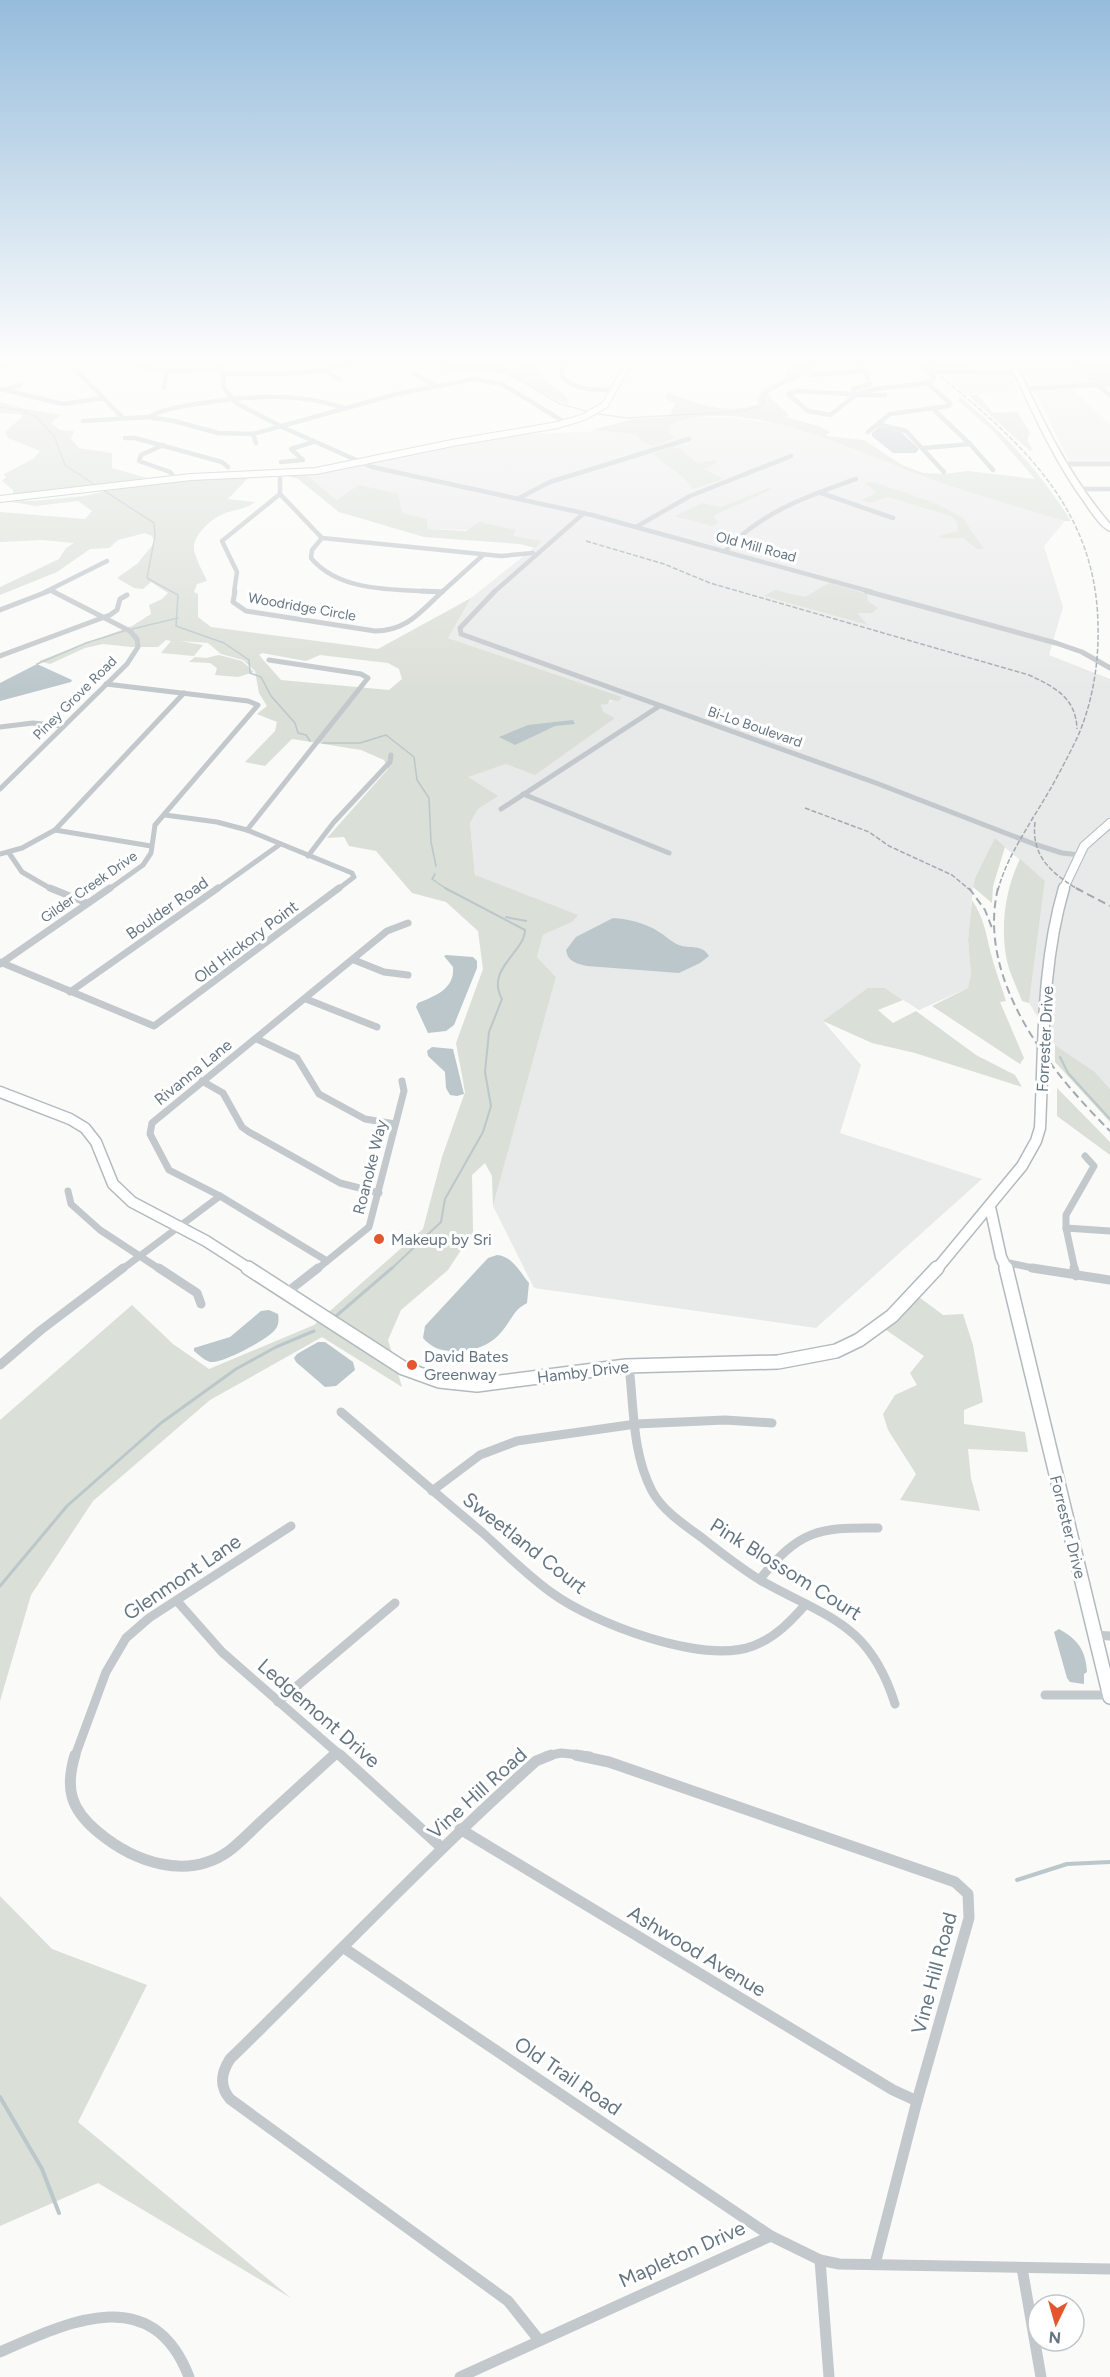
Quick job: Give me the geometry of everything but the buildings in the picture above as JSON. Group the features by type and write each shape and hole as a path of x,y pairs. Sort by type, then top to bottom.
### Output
{"main road":[{"path":"1065,470 1077,489 1110,529"}],"street":[{"path":"164,470 170,472 176,479"},
{"path":"0,499 176,479 323,470"},
{"name":"Old Mill Road","path":"387,470 584,513 725,550 1056,642 1082,652 1110,668"},
{"path":"519,498 550,482 589,470"},
{"path":"636,526 690,496 756,470"},
{"path":"280,474 280,494 322,538 510,557 533,554 584,513"},
{"path":"725,550 759,520 856,479"},
{"path":"1077,489 1110,489"},
{"path":"821,493 893,518"},
{"name":"Woodridge Circle","path":"280,494 222,541 222,548 237,570 238,580 232,599 240,609 305,621 385,631 404,626 483,555"},
{"path":"322,538 311,552 312,560 325,572 338,579 355,583 442,592"},
{"name":"Bi-Lo Boulevard","path":"533,554 459,629 461,634 871,781 1041,847 1080,855"},
{"path":"0,610 51,590 107,561"},
{"name":"Piney Grove Road","path":"0,789 133,657 138,645 133,634 51,590"},
{"path":"2,654 105,618 117,610 120,599 127,595"},
{"path":"247,830 368,676 269,660"},
{"path":"106,684 184,693"},
{"path":"0,854 9,853 55,830 184,693"},
{"name":"Gilder Creek Drive","path":"0,963 143,865 150,855 153,828 257,707 257,704 184,693"},
{"path":"501,809 658,706"},
{"path":"0,727 33,723 63,726"},
{"path":"165,815 217,822 247,830 308,856 340,815 390,762 391,754"},
{"path":"523,794 669,853"},
{"name":"Forrester Drive","path":"1110,823 1096,833 1080,855 1059,897 1051,929 1039,1136 1033,1151 990,1207 1003,1259 1000,1262 1009,1280 1110,1696"},
{"path":"55,830 151,846"},
{"name":"Boulder Road","path":"70,992 279,845"},
{"path":"9,853 11,859 32,879 87,903"},
{"name":"Old Hickory Point","path":"70,992 154,1026 354,877 352,873 308,856"},
{"name":"Rivanna Lane","path":"327,1261 220,1196 169,1170 150,1134 152,1123 387,931 408,923"},
{"path":"354,960 384,972 408,975"},
{"path":"0,963 70,992"},
{"path":"306,999 377,1027"},
{"path":"257,1039 297,1058 319,1094 365,1119 395,1124"},
{"path":"202,1081 224,1093 236,1118 249,1132 340,1183 379,1193"},
{"name":"Roanoke Way","path":"286,1293 366,1231 379,1193 404,1091 402,1081"},
{"name":"Hamby Drive","path":"0,1092 70,1119 85,1128 96,1142 113,1184 121,1194 142,1209 206,1241 403,1368 444,1383 492,1384 629,1366 780,1360 820,1355 845,1347 871,1332 902,1306 990,1207"},
{"path":"1076,1276 1066,1228 1066,1215 1094,1166 1085,1156"},
{"path":"68,1191 71,1204 100,1230 197,1293 201,1304"},
{"path":"0,1365 41,1330 220,1196"},
{"path":"1066,1228 1110,1231"},
{"path":"1003,1259 1035,1269 1110,1280"},
{"path":"1009,1280 1035,1269"},
{"name":"Pink Blossom Court","path":"629,1366 636,1425 646,1478 658,1500 676,1520 760,1579 845,1625 870,1649 886,1674 895,1704"},
{"name":"Sweetland Court","path":"341,1412 561,1599 589,1615 661,1640 713,1651 744,1649 769,1639 806,1604"},
{"path":"432,1491 480,1455 517,1441 636,1425 725,1420 772,1423"},
{"name":"Glenmont Lane","path":"291,1526 142,1623 115,1652 69,1774 69,1785 74,1804 80,1815 95,1830 131,1854 149,1861 183,1867 207,1862 230,1850 337,1752"},
{"path":"760,1579 778,1555 800,1538 833,1528 878,1528"},
{"name":"Ledgemont Drive","path":"177,1601 222,1652 337,1752 442,1848"},
{"path":"278,1702 395,1603"},
{"path":"1095,1635 1110,1636"},
{"path":"1045,1695 1110,1696"},
{"name":"Vine Hill Road","path":"539,2340 508,2301 230,2099 223,2089 222,2075 230,2060 460,1829 536,1761 556,1753 570,1753 609,1762 962,1886 970,1898 969,1918 917,2101 875,2264"},
{"name":"Ashwood Avenue","path":"460,1829 893,2090 917,2101"},
{"name":"Old Trail Road","path":"344,1948 771,2236"},
{"name":"Mapleton Drive","path":"460,2377 771,2236 820,2260 839,2264 1110,2269"},
{"path":"820,2260 829,2377"},
{"path":"1022,2268 1041,2377"},
{"path":"0,2352 70,2324 111,2315 136,2319 156,2329 179,2354 189,2377"}],"shaded area":[{"path":"12,470 119,470 147,478 13,496 13,490 2,481 6,477 4,474"},
{"path":"324,470 909,470 1065,521 1044,546 1063,607 1049,655 1110,679 1110,1089 1095,1072 1055,1045 1029,1003 1045,881 995,839 975,878 973,887 968,940 971,974 968,988 919,1010 885,988 823,1021 861,1065 840,1133 982,1179 816,1328 534,1288 493,1206 556,977 537,957 543,935 572,922 475,875 470,823 478,809 467,777 506,764 615,718 602,712 601,705 622,697 448,638 471,598 541,542 513,536 516,531 428,529 427,519 337,500 305,474"},
{"path":"674,470 706,470 723,479 693,489"},
{"path":"908,470 944,474 968,471 1035,479 1027,470 1034,470 1071,521 1065,521"},
{"path":"305,474 337,500 359,485 398,494 402,513 427,519 428,529 466,531 479,522 516,530 513,536 542,541 535,548 520,544 424,537 339,512 298,479 288,476"},
{"path":"208,478 248,478 228,499 255,502 217,517 203,529 194,545 196,558 207,581 197,584 194,592 198,594 198,617 211,627 378,649 471,598 448,638 622,697 619,701 610,700 607,704 601,705 603,712 615,718 535,775 506,764 468,777 498,796 478,809 470,823 475,875 578,915 572,922 543,935 537,957 556,977 493,1206 492,1176 485,1163 472,1175 473,1232 448,1270 401,1310 388,1340 402,1387 322,1337 210,1400 93,1501 31,1595 0,1701 0,1420 132,1305 173,1344 209,1369 314,1325 423,1229 442,1157 465,1092 456,1043 483,969 478,931 446,902 412,893 376,851 349,846 344,837 327,838 388,769 384,760 361,750 292,739 265,766 245,762 275,731 277,722 257,714 267,706 259,693 255,671 243,660 221,654 208,643 180,641 203,645 194,656 161,653 171,641 166,640 158,647 103,644 85,648 50,664 39,661 132,626 151,614 149,605 162,599 168,593 151,582 143,589 134,588 117,578 137,564 155,542 152,536 145,533 118,540 109,548 90,549 57,572 0,595 0,587 59,559 66,548 74,543 42,540 0,542 0,512 85,519 92,511 78,501 35,506 7,501 84,496 116,489","holes":["262,653 306,661 320,655 388,663 399,669 402,679 389,690 281,680 259,655"]},
{"path":"873,482 932,502 962,517 984,549 977,549 963,538 941,538 939,536 958,531 957,522 951,516 888,497 870,503 861,500 877,493 865,483"},
{"path":"769,488 772,489 713,516 719,523 712,526 675,516 702,503 721,507"},
{"path":"829,583 867,594 868,601 878,608 872,613 857,613 868,625 764,596 775,590 805,597"},
{"path":"219,655 242,661 254,672 238,677 215,675 217,668 210,663 189,662 195,657 206,658"},
{"path":"37,664 72,680 0,701 0,683"},
{"path":"573,720 575,724 555,726 515,745 499,737 528,725"},
{"path":"995,838 1005,847 993,886 992,903 973,887 975,878"},
{"path":"1020,859 1045,881 1029,1003 1022,1001 1012,976 1007,961 1004,935 1007,896"},
{"path":"972,900 982,920 1006,1001 1000,1002 1024,1058 1020,1064 932,1006 968,988 971,974 968,940"},
{"path":"613,918 643,924 676,944 699,948 709,956 679,973 587,966 571,960 566,950 576,937"},
{"path":"444,956 473,957 477,961 477,968 454,1025 446,1031 428,1033 416,1007 418,1003 443,991 451,981 453,967"},
{"path":"868,988 885,988 903,1000 878,1010 893,1023 916,1011 976,1055 1015,1075 1022,1087 915,1053 872,1043 823,1021"},
{"path":"1055,1045 1095,1072 1110,1089 1110,1122 1055,1062"},
{"path":"432,1047 453,1049 464,1094 450,1095 446,1088 445,1072 428,1056 427,1051"},
{"path":"1057,1088 1110,1142 1110,1155 1057,1116"},
{"path":"497,1255 511,1261 529,1283 527,1303 520,1307 497,1337 485,1345 470,1350 452,1351 429,1344 423,1338 425,1326 488,1258"},
{"path":"919,1297 943,1315 963,1314 973,1345 983,1402 964,1410 964,1424 1025,1432 1028,1452 968,1449 971,1478 980,1511 900,1500 916,1474 888,1430 883,1414 895,1395 917,1385 910,1373 924,1356 886,1330"},
{"path":"269,1310 278,1314 277,1327 253,1345 216,1362 208,1361 194,1351 194,1348 230,1337 261,1311"},
{"path":"318,1342 325,1342 353,1362 355,1370 336,1386 325,1387 294,1358"},
{"path":"1059,1629 1076,1641 1085,1657 1087,1672 1084,1674 1084,1684 1070,1682 1067,1678 1054,1632"},
{"path":"0,1896 52,1949 147,1985 78,2122 291,2298 98,2183 0,2226"}],"waterway":[{"path":"72,470 95,485"},
{"path":"103,490 154,523 155,536 147,578 178,595 176,618"},
{"path":"132,629 176,618"},
{"path":"176,618 176,626 224,643 249,660 250,673 261,677 271,696 295,723 298,733 306,735 310,741"},
{"path":"37,664 86,643 124,631"},
{"path":"323,743 360,743 386,735 414,757 417,780 429,798 431,842 436,866"},
{"path":"435,874 432,879 445,888"},
{"path":"390,1270 441,1222 445,1199 483,1132 491,1106 485,1072 489,1032 502,999 498,979 519,946 525,930 445,888"},
{"path":"506,917 526,921"},
{"path":"1060,1057 1068,1073 1110,1119"},
{"path":"335,1317 392,1268"},
{"path":"0,1586 67,1506 161,1423 236,1369 276,1347 314,1331"},
{"path":"1017,1880 1067,1864 1110,1862"},
{"path":"0,2097 42,2169 59,2213"}],"railway":[{"path":"998,890 1013,852 1052,787 1078,736 1088,709 1096,667 1098,625 1093,580 1082,540 1064,504 1039,470"},
{"path":"586,541 664,564 710,583 1029,675 1055,689 1068,701 1076,718 1077,729"},
{"path":"805,808 869,832 889,846 952,875 970,890"},
{"path":"1035,822 1036,845 1040,854 1052,870 1076,888"},
{"path":"969,888 985,910 992,928"},
{"path":"998,888 994,922 998,956 1008,989 1023,1022 1064,1081 1110,1131"},
{"path":"1076,888 1110,906"}],"place":[{"name":"Makeup by Sri","path":"379,1239"},
{"name":"David Bates Greenway","path":"412,1365"}]}
